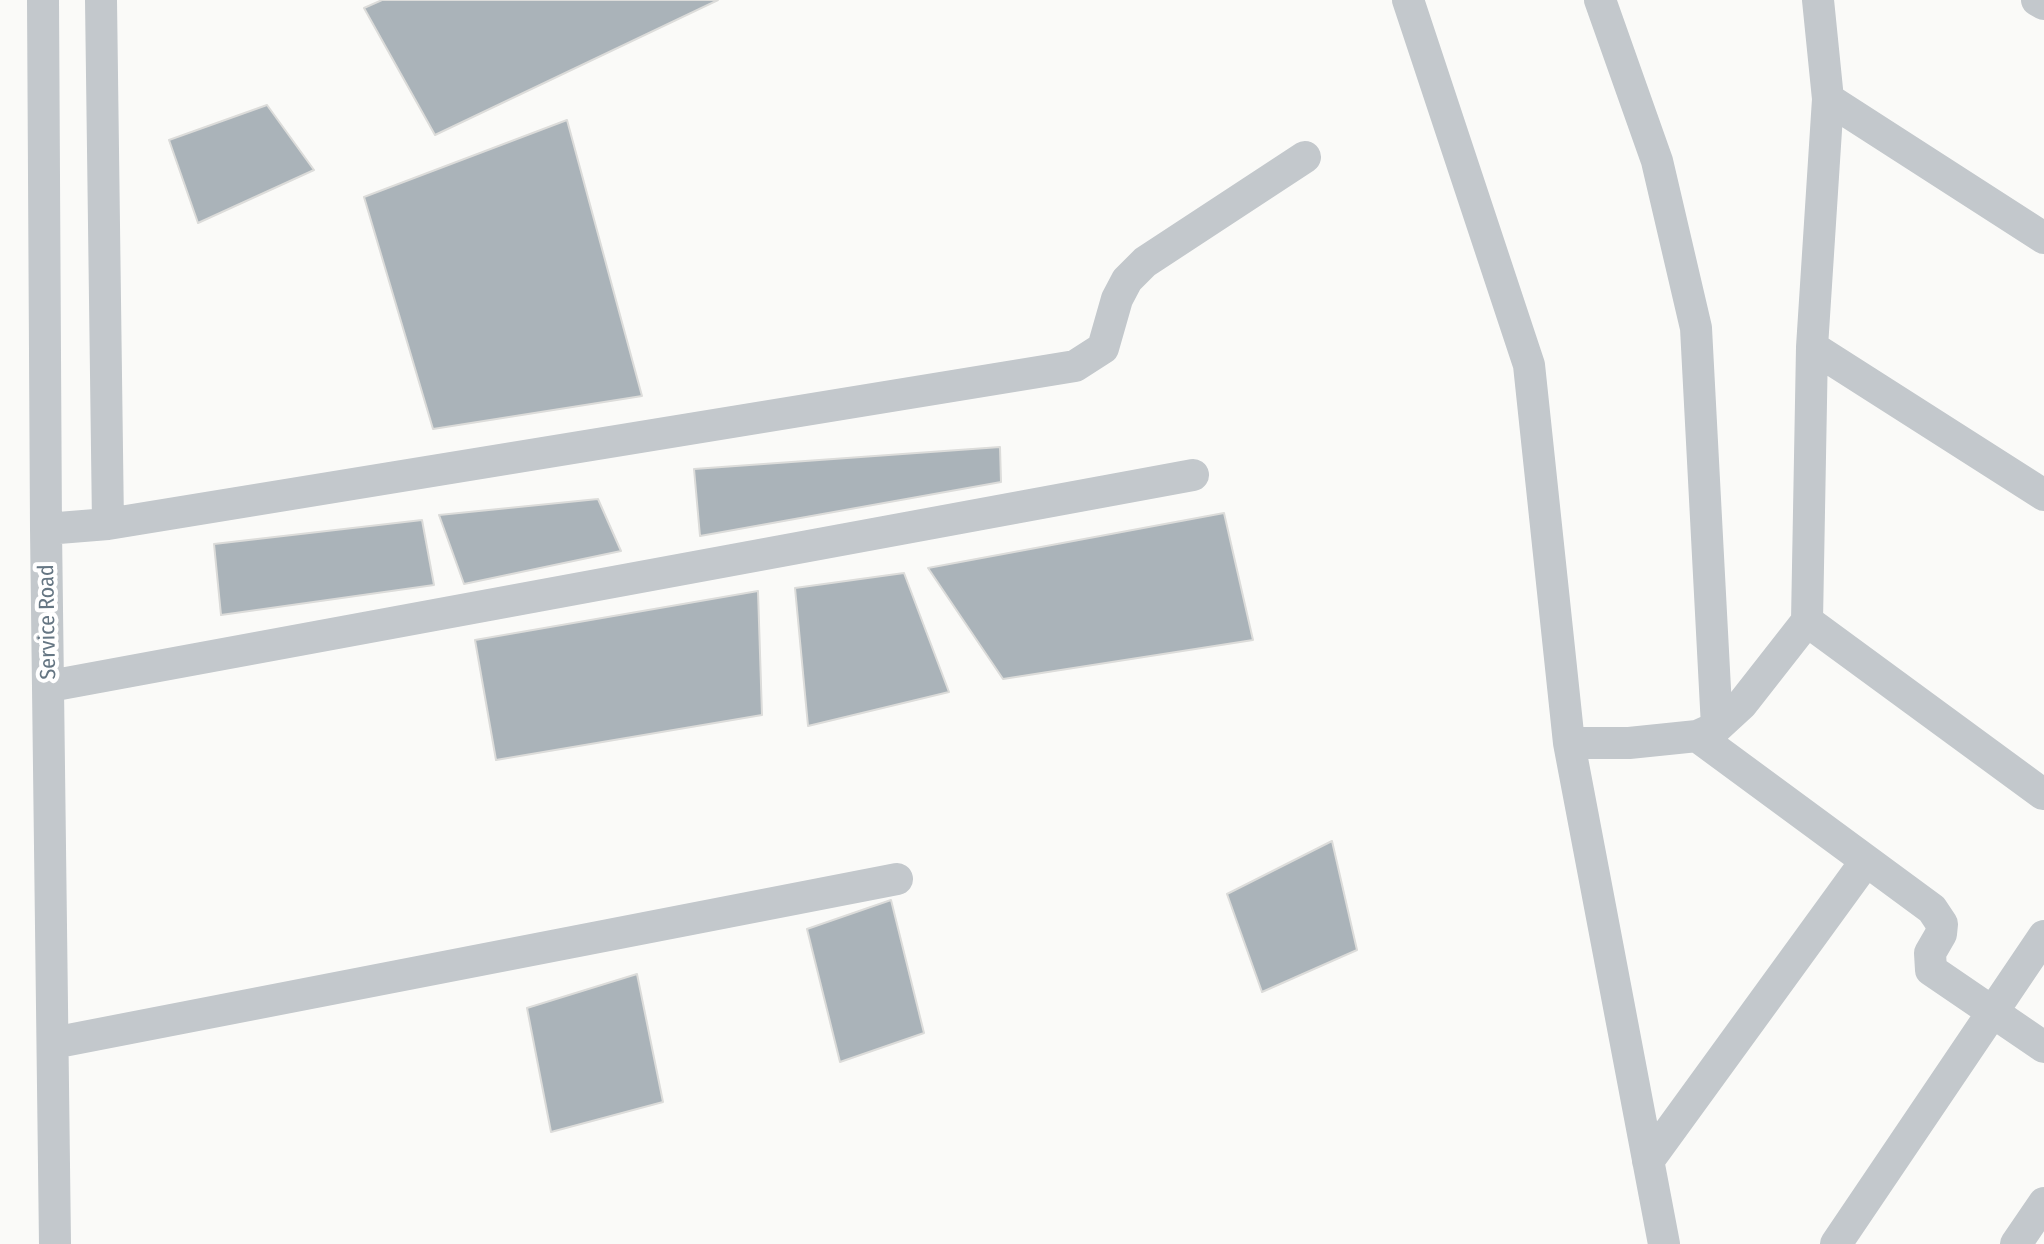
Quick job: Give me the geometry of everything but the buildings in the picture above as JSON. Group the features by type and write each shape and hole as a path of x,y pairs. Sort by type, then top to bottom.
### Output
{"street":[{"name":"Service Road","path":"43,0 55,1244"},
{"path":"101,0 108,524"},
{"path":"1408,0 1529,365 1569,743 1664,1244"},
{"path":"1600,0 1657,161 1696,328 1707,732 1866,861 1932,909 1942,924 1941,934 1930,953 1931,970 2044,1047"},
{"path":"1569,743 1629,743 1707,732 1742,704 1807,621 1812,347 1828,99 1818,0"},
{"path":"2037,0 2044,4"},
{"path":"1828,99 2044,238"},
{"path":"46,529 108,524 1075,366 1103,348 1117,299 1127,280 1145,262 1305,157"},
{"path":"1812,347 2044,495"},
{"path":"50,686 1193,475"},
{"path":"1807,621 2043,794"},
{"path":"1648,1161 1866,861"},
{"path":"53,1043 897,879"},
{"path":"1836,1244 2044,936"},
{"path":"2016,1244 2044,1203"}]}
